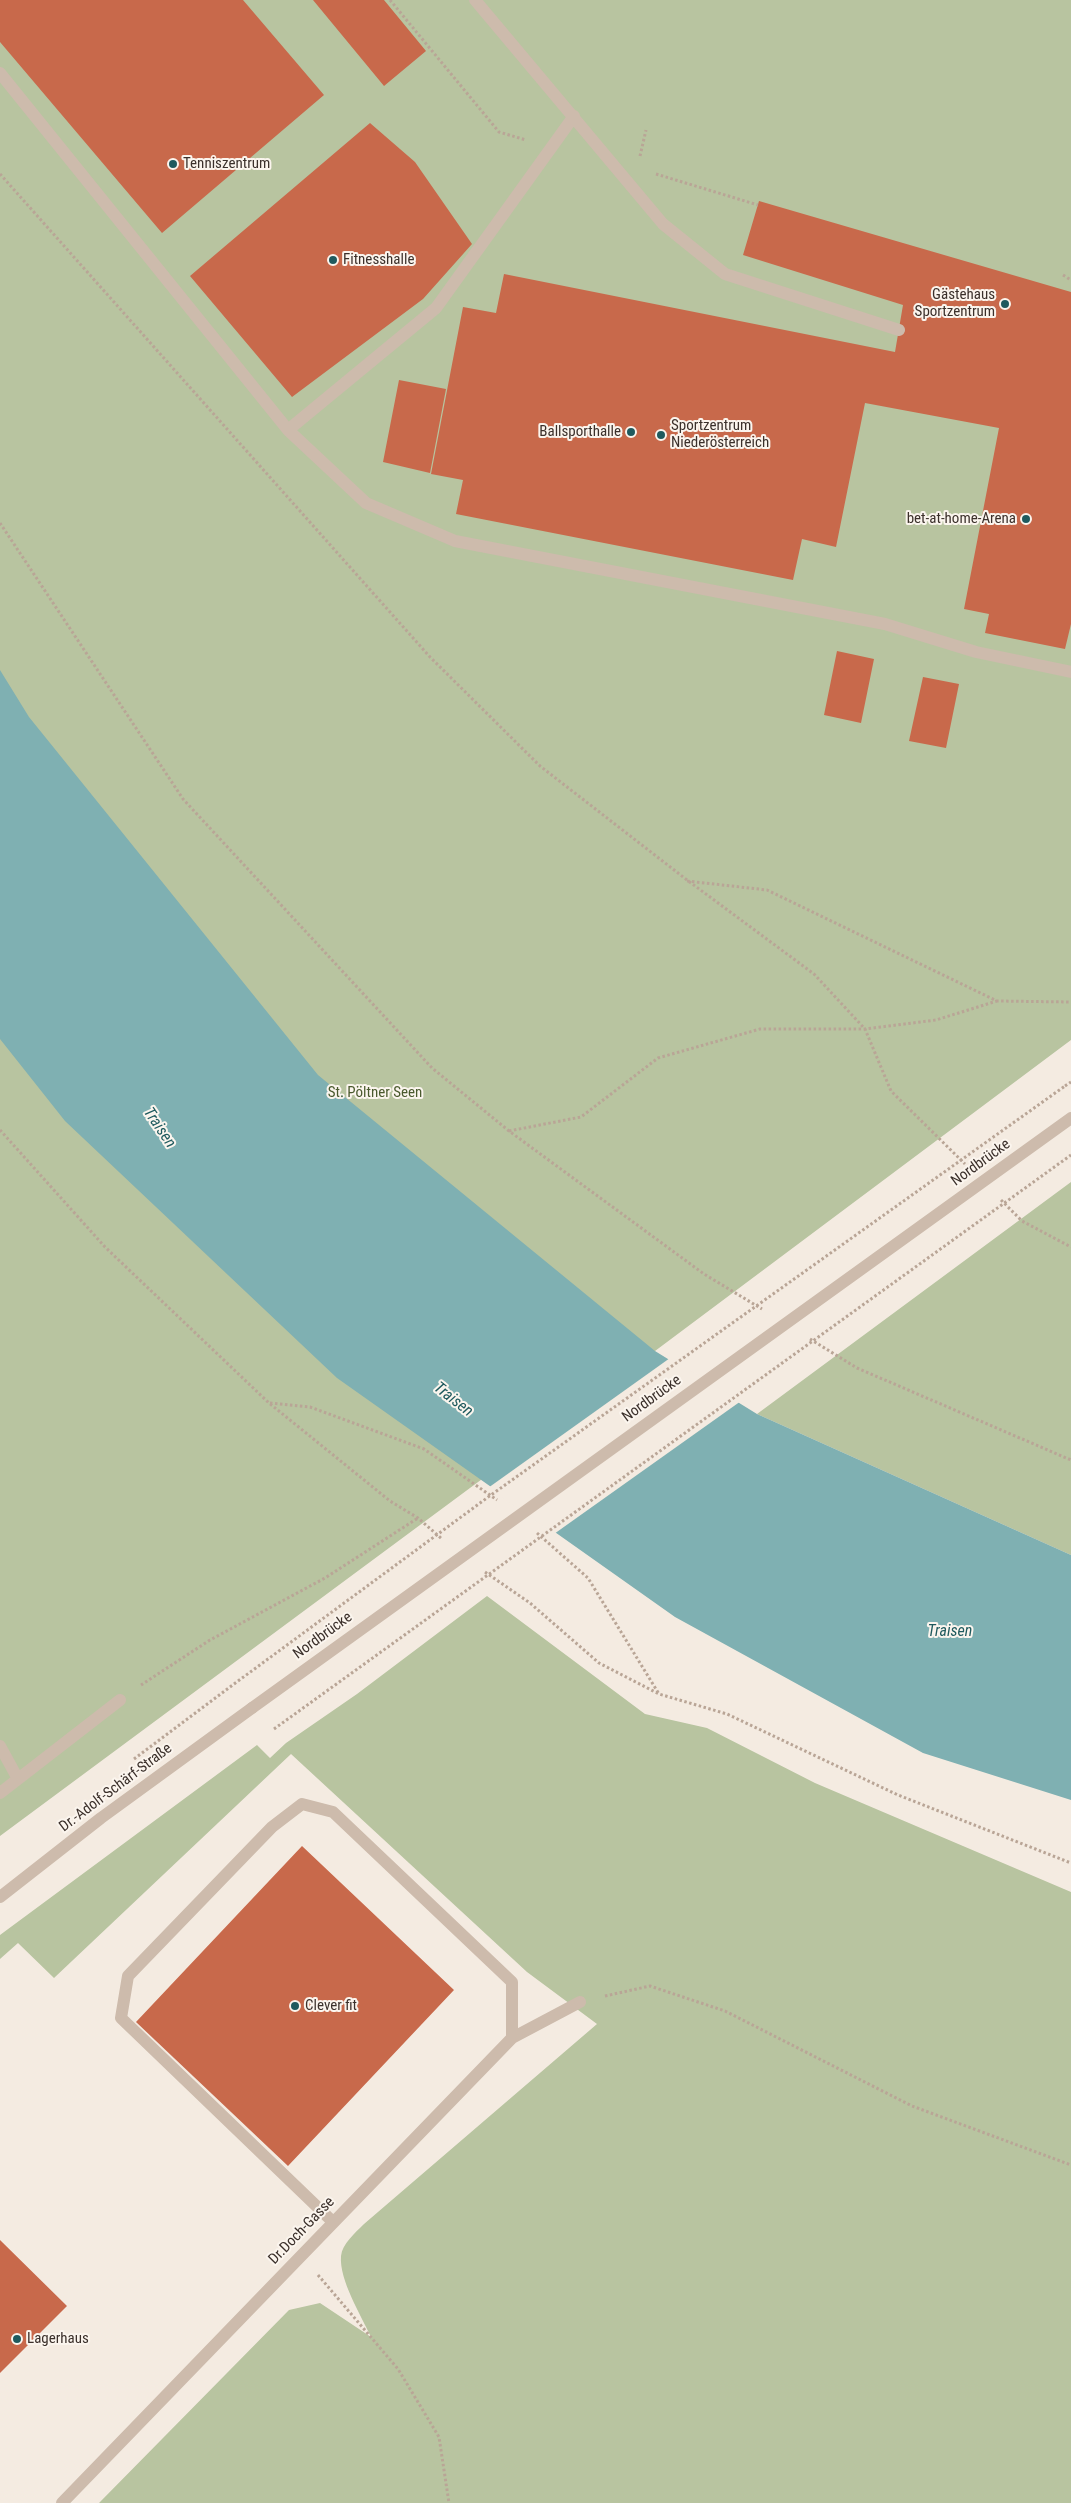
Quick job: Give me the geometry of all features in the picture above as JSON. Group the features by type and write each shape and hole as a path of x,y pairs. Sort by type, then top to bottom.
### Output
{"street":[{"path":"475,0 574,116 662,224 725,274 899,330"},
{"path":"0,73 288,430 366,502 455,541 885,624 976,652 1071,672"},
{"path":"288,430 436,308 574,116"},
{"name":"Nordbrücke","path":"252,1708 1071,1118"},
{"path":"0,1793 120,1700"},
{"name":"Dr.-Adolf-Schärf-Straße","path":"0,1897 101,1818 252,1708"},
{"path":"0,1746 18,1779"},
{"path":"333,2222 121,2018 128,1976 272,1827 302,1804 334,1812 512,1982 512,2038"},
{"name":"Dr.Doch-Gasse","path":"62,2503 512,2038 580,2002"}],"path":[{"path":"639,161 646,130"},
{"path":"0,174 430,657 540,766 687,880 814,974 864,1029 891,1091 934,1134"},
{"path":"1063,275 1071,280"},
{"path":"0,523 183,799 432,1068 509,1131 704,1274 763,1310"},
{"path":"687,880 767,890 996,1001"},
{"path":"509,1131 581,1117 658,1058 760,1029 864,1029 936,1020 996,1001 1071,1002"},
{"path":"234,1684 491,1495 1071,1082"},
{"path":"0,1130 105,1247 268,1403 390,1501 428,1526"},
{"path":"274,1730 1071,1155"},
{"path":"1022,1221 1071,1247"},
{"path":"806,1336 857,1368 1071,1460"},
{"path":"268,1403 310,1407 424,1449 491,1495 588,1578 659,1694"},
{"path":"120,1700 210,1640 325,1578 418,1518"},
{"path":"501,1583 530,1603 599,1663 659,1694 727,1714 898,1795 1071,1863"},
{"path":"580,2002 650,1986 678,1995 725,2011 912,2106 1071,2165"},
{"path":"301,2255 398,2369 439,2437 450,2503"}],"green space":[{"name":"St. Pöltner Seen","path":"0,0 1071,0 1071,1040 0,1836"},
{"path":"1071,1182 1071,1555 757,1414"},
{"path":"487,1596 645,1714 707,1728 815,1783 1071,1892 1071,2503 99,2503 289,2310 320,2303 371,2337 343,2276 341,2256 346,2243 364,2224 597,2024 527,1972 291,1754 54,1978 18,1943 0,1959 0,1935 257,1745 270,1758 286,1743 357,1694"}],"water":[{"name":"Traisen","path":"0,670 29,717 318,1075 655,1351 757,1414 1071,1555 1071,1800 923,1753 675,1617 337,1378 65,1121 0,1039"}],"pier":[{"path":"670,1358 741,1401 554,1534 488,1488"}],"building":[{"name":"Tenniszentrum","path":"0,0 243,0 324,95 162,233 0,42"},
{"path":"313,0 384,0 426,51 384,86"},
{"name":"Fitnesshalle","path":"370,123 415,162 472,244 423,299 292,397 190,276"},
{"path":"759,201 1071,292 1071,624 1065,649 985,633 989,614 964,609 999,428 865,403 836,547 802,539 793,580 456,514 463,480 431,474 463,307 496,313 504,274 895,352 903,305 743,255"},
{"path":"399,380 446,389 430,473 383,462"},
{"path":"837,651 874,659 861,723 824,715"},
{"path":"923,677 959,684 946,748 909,741"},
{"name":"Clever fit","path":"302,1846 454,1990 288,2166 136,2022"},
{"name":"Lagerhaus","path":"0,2240 67,2306 0,2373"}],"place":[{"name":"Tenniszentrum","path":"173,164"},
{"name":"Fitnesshalle","path":"333,260"},
{"name":"Gästehaus Sportzentrum","path":"1005,304"},
{"name":"Ballsporthalle","path":"631,432"},
{"name":"Sportzentrum Niederösterreich","path":"661,435"},
{"name":"bet-at-home-Arena","path":"1026,519"},
{"name":"Clever fit","path":"295,2006"},
{"name":"Lagerhaus","path":"17,2339"}]}
